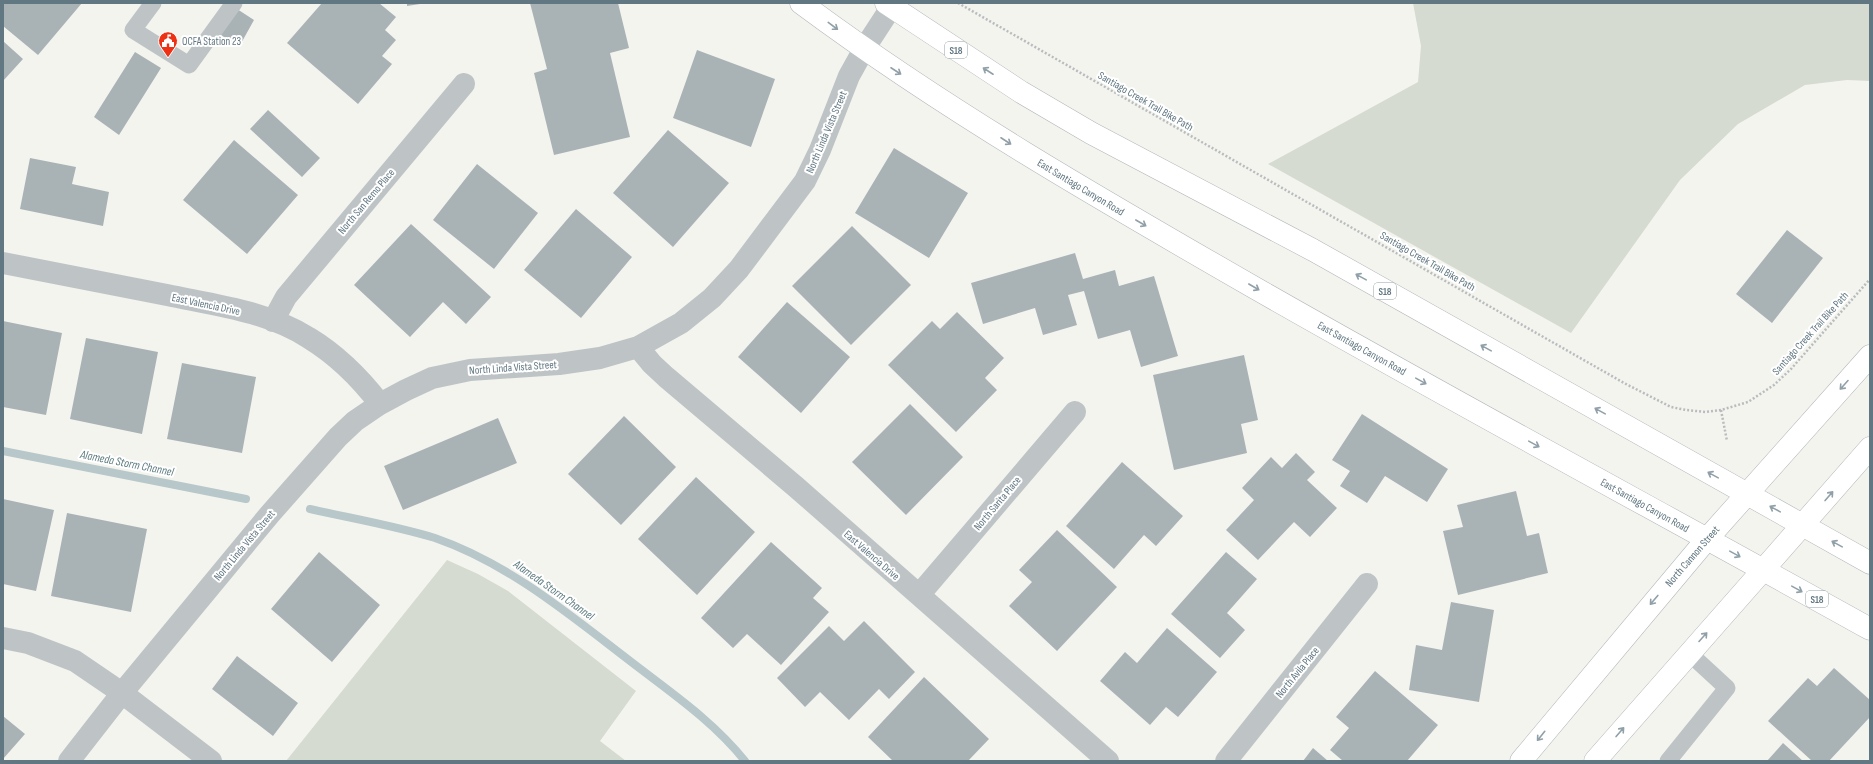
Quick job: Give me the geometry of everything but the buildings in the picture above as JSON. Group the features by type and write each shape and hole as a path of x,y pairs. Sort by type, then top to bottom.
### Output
{"main road":[{"name":"S18","path":"802,3 864,49"},
{"name":"S18","path":"890,4 1021,92 1091,133 1312,250 1870,563"},
{"name":"East Santiago Canyon Road","path":"864,49 1066,179 1313,321 1870,629"},
{"name":"North Cannon Street","path":"1521,761 1707,539 1870,356"},
{"path":"1595,761 1870,448"}],"street":[{"name":"North Linda Vista Street","path":"69,761 122,693 270,514 338,437 355,421 380,404 432,378 470,370 559,364 600,358 638,347 681,323 712,298 739,269 805,181 820,150 846,83 890,4"},
{"name":"North San Remo Place","path":"273,321 286,297 464,84"},
{"name":"East Valencia Drive","path":"3,263 235,309 273,321 309,337 337,358 362,381 380,404"},
{"name":"East Valencia Drive","path":"638,347 652,364 666,377 796,487 1108,761"},
{"name":"North Sarita Place","path":"919,595 1075,412"},
{"name":"North Avila Place","path":"1226,761 1367,584"},
{"path":"3,638 28,643 75,661 122,693 211,761"}],"lane":[{"path":"153,3 133,30 189,65 234,3"},
{"path":"1668,761 1727,688 1689,653"}],"path":[{"name":"Santiago Creek Trail Bike Path","path":"958,3 1671,408 1706,412 1721,410 1748,402 1774,385 1791,369 1870,279"},
{"path":"1721,410 1726,441"}],"shaded area":[{"path":"1413,3 1870,3 1870,81 1847,80 1805,85 1738,124 1680,180 1571,333 1268,164 1418,82 1421,46"},
{"path":"447,560 478,574 508,591 636,691 600,741 626,761 286,761"}],"waterway":[{"name":"Alameda Storm Channel","path":"3,451 246,499"},
{"name":"Alameda Storm Channel","path":"310,509 389,526 435,538 489,562 539,593 563,610 678,698 707,721 745,761"}],"place":[{"name":"OCFA Station 23","path":"168,58"}]}
